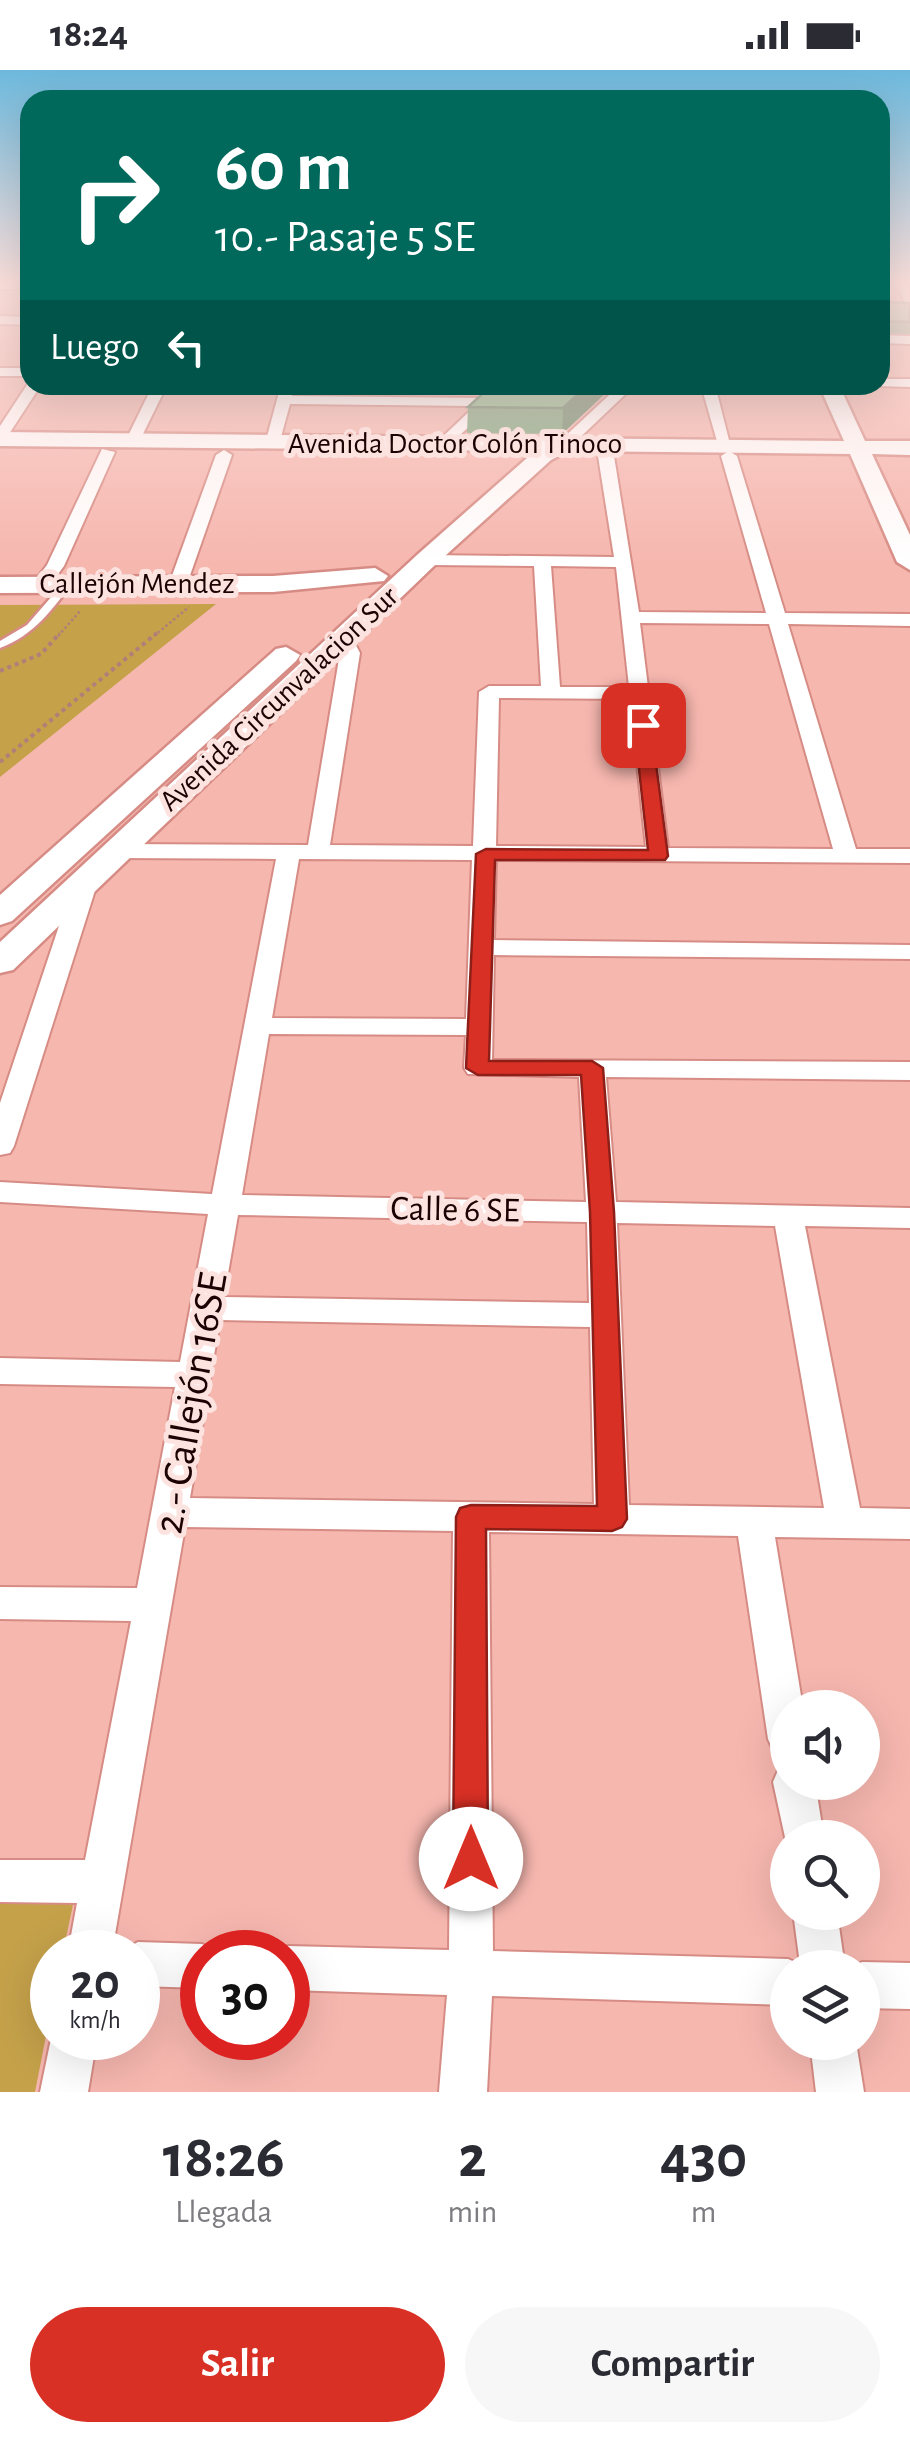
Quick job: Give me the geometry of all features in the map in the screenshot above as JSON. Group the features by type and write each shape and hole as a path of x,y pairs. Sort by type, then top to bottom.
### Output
{"main road":[{"path":"834,395 910,562"},
{"name":"Avenida Doctor Colón Tinoco","path":"0,438 442,444 507,450"},
{"name":"Avenida Doctor Colón Tinoco","path":"0,450 224,454 507,450 858,452 910,448"},
{"name":"Avenida Circunvalacion Sur","path":"0,962 118,851 339,625 375,576 507,450"},
{"name":"Avenida Doctor Colón Tinoco","path":"554,450 606,456 727,450"},
{"name":"Avenida Circunvalacion Sur","path":"0,916 339,625 426,560 554,450"},
{"name":"Avenida Doctor Colón Tinoco","path":"858,452 910,458"},
{"name":"Callejón Mendez","path":"0,585 56,582 177,594 375,576"},
{"name":"Callejón Mendez","path":"274,584 324,594 339,625"},
{"path":"0,916 38,926"}],"street":[{"path":"0,438 28,395"},
{"path":"132,442 155,395"},
{"path":"272,444 284,395"},
{"path":"382,395 488,402"},
{"path":"442,444 496,395"},
{"path":"554,450 617,395"},
{"path":"711,395 847,856"},
{"path":"0,399 25,400"},
{"path":"56,582 55,566 107,452"},
{"path":"177,594 224,454"},
{"path":"606,456 624,562 658,856"},
{"path":"426,560 624,562"},
{"path":"542,561 551,693"},
{"path":"630,617 910,620"},
{"name":"2.- Callejón 16SE","path":"94,1930 258,1026 350,653 339,625"},
{"path":"639,693 489,692 478,1068 910,1070"},
{"path":"118,851 910,856"},
{"path":"0,1146 86,881"},
{"path":"480,946 910,952"},
{"path":"258,1026 477,1027"},
{"path":"592,1068 602,1212 612,1519"},
{"name":"Calle 6 SE","path":"0,1192 226,1206 910,1218"},
{"path":"788,1216 845,1523"},
{"path":"208,1308 604,1314"},
{"path":"0,1372 197,1375"},
{"path":"171,1512 910,1524"},
{"path":"463,2092 471,1974 471,1517"},
{"path":"754,1521 780,1690"},
{"path":"0,1603 154,1606"},
{"path":"0,1881 103,1882"},
{"path":"310,1969 770,1982"},
{"path":"880,1985 910,1986"},
{"path":"64,2092 70,2060"},
{"path":"836,2060 840,2092"}],"lane":[{"path":"0,645 45,613 56,582"}],"path":[{"path":"0,762 190,608 177,594"},
{"path":"0,671 41,654 85,605"}],"shaded area":[{"path":"216,604 0,777 0,605"},
{"path":"0,1897 74,1900 68,1930 30,1930 30,2060 41,2060 35,2092 0,2092"}],"building":[{"path":"481,395 577,395 563,408 468,407"}],"route":[{"path":"471,1859 471,1517 612,1519 602,1212 592,1068 478,1068 486,854 658,856 643,725"}]}
